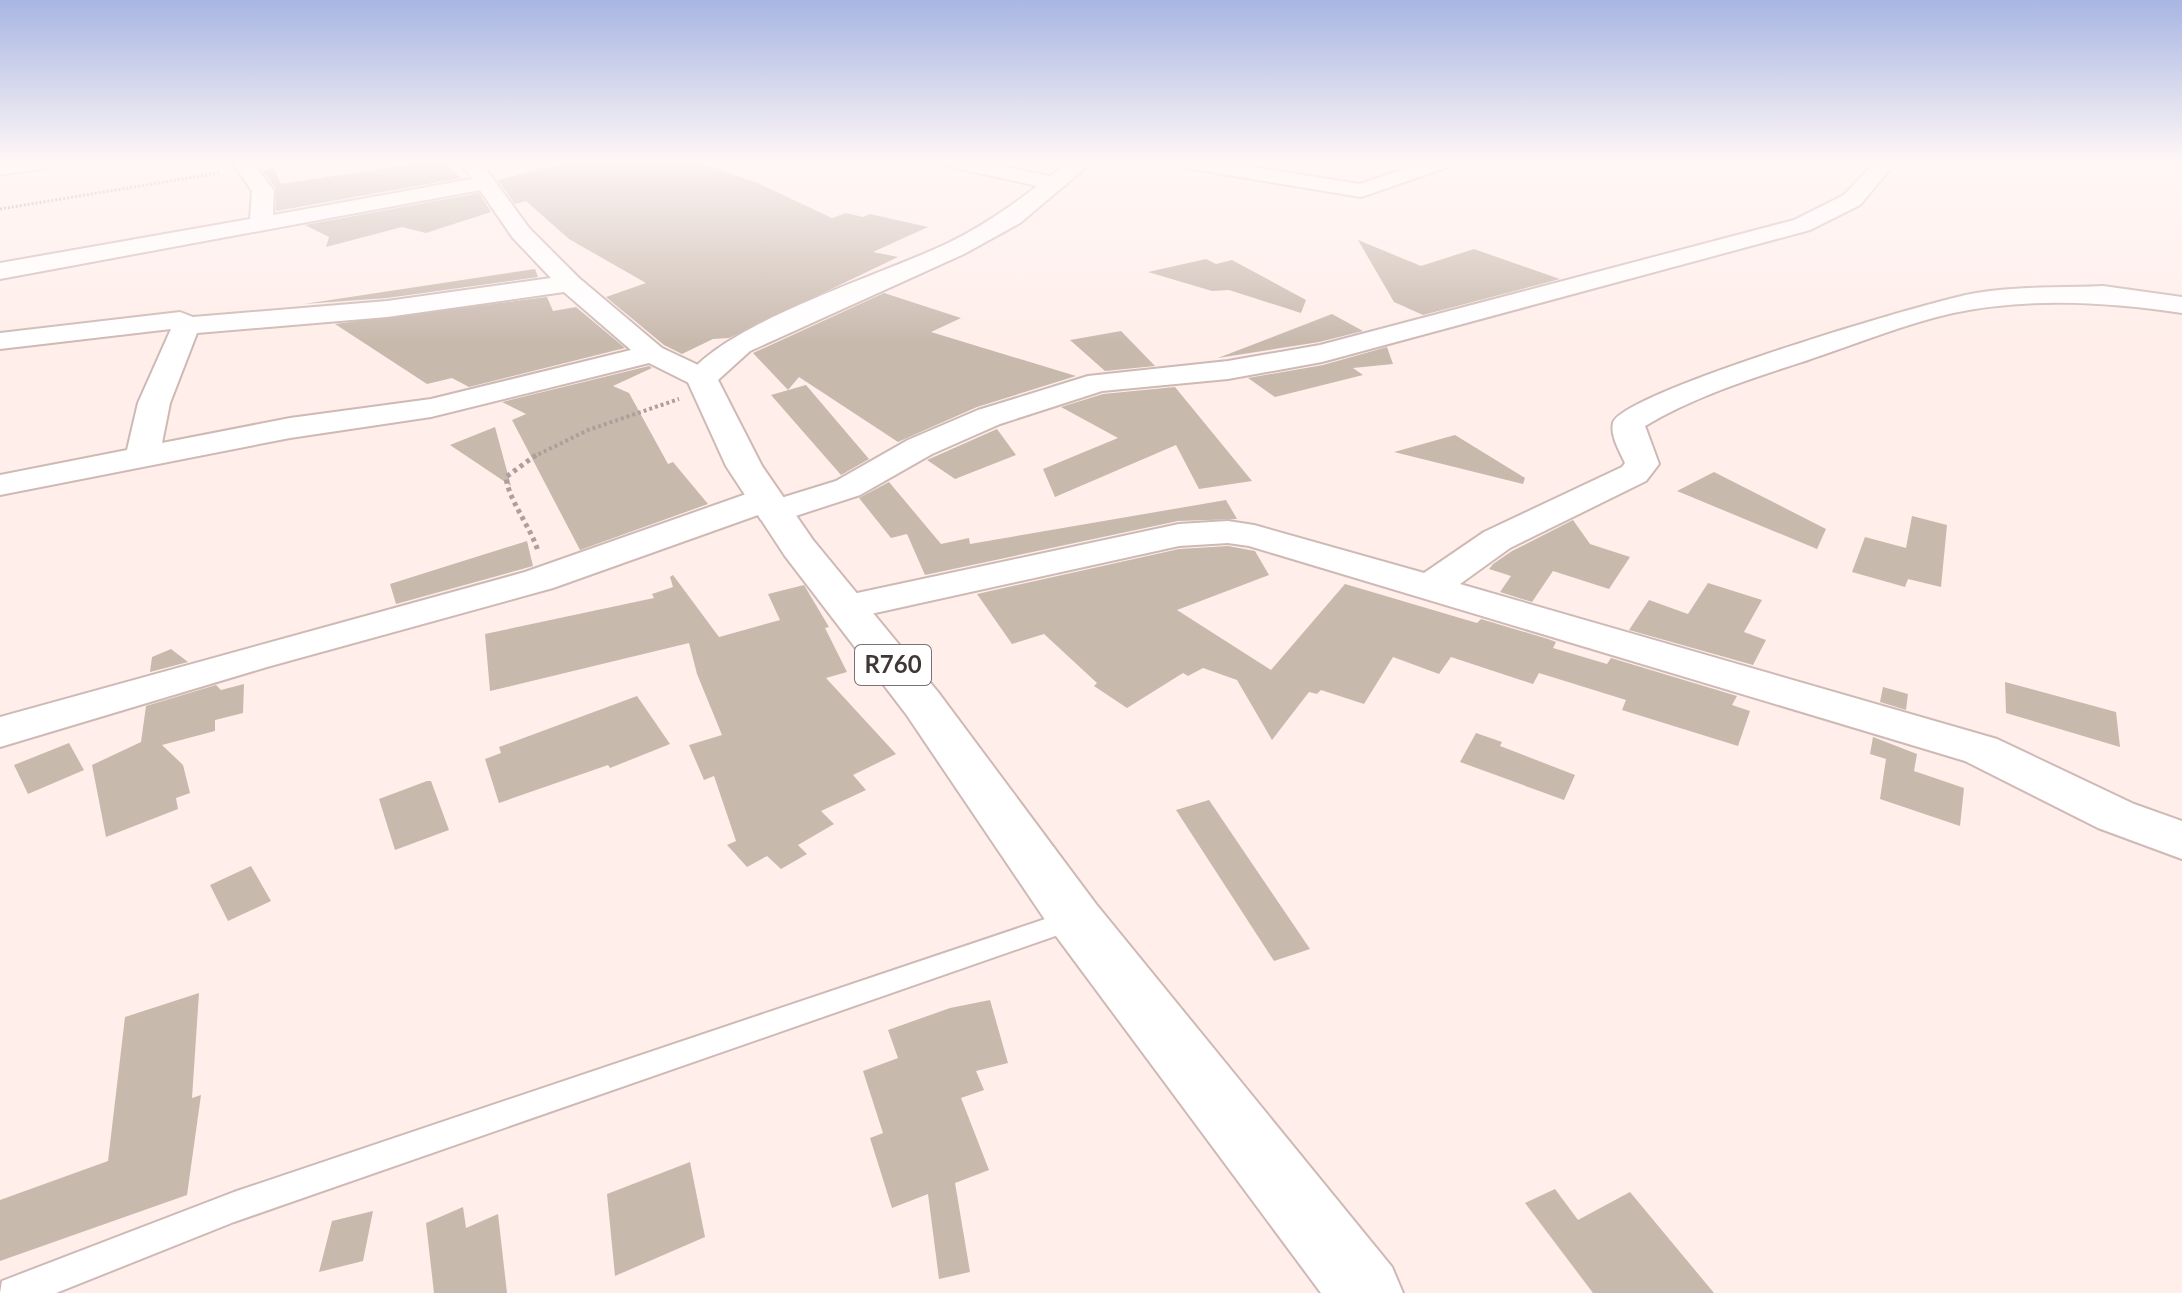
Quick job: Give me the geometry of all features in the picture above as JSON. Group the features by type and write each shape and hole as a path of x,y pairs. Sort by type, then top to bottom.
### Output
{"main road":[{"path":"704,384 739,345 955,249 1004,222"},
{"name":"R760","path":"704,384 731,447 769,506 924,706 1075,919 1260,1151 1366,1293"}],"street":[{"path":"0,271 259,222"},
{"path":"515,222 521,233 570,283 652,354 704,384"},
{"path":"0,732 237,662 539,580 769,506 848,488 920,447 989,417 1099,382 1228,370 1322,353 1807,222"},
{"path":"0,341 152,320 180,320 186,326 387,309 570,283"},
{"path":"1431,586 1497,540 1634,474 1642,464 1630,436 1629,422 1660,404 1763,365 1888,323 1980,300 2103,294 2182,305"},
{"path":"143,455 154,403 186,326"},
{"path":"0,485 290,428 431,408 652,354"},
{"path":"848,607 1207,532 1254,536 1981,750 2116,816 2182,841"}],"lane":[{"path":"14,1293 234,1207 1075,919"}],"path":[{"path":"539,580 534,539 529,525 507,491 506,477 517,466 568,439 704,384"}],"building":[{"path":"319,222 459,222 426,233 402,227 326,247 329,237 305,225"},
{"path":"550,222 907,222 928,227 873,252 898,257 729,338 713,339 682,354 664,345 606,297 646,283 569,239"},
{"path":"1358,240 1421,266 1474,249 1560,279 1423,315 1394,302"},
{"path":"1206,259 1216,264 1232,260 1306,300 1301,313 1229,290 1212,291 1148,272"},
{"path":"535,269 538,277 387,298 304,304"},
{"path":"884,293 961,318 931,332 1076,376 977,407 898,442 799,377 788,390 753,353"},
{"path":"547,297 553,311 576,307 625,348 469,387 452,378 427,384 335,324"},
{"path":"1332,314 1363,331 1319,342 1218,358"},
{"path":"1121,331 1155,366 1105,371 1070,340"},
{"path":"1387,347 1393,364 1353,368 1363,375 1275,397 1248,378 1323,365"},
{"path":"649,366 652,368 613,386 629,393 668,464 673,462 708,504 580,550 512,420 526,414 502,402"},
{"path":"806,385 869,459 841,475 771,395"},
{"path":"1175,387 1252,481 1199,489 1176,445 1055,497 1043,469 1118,438 1061,407 1103,394"},
{"path":"495,427 511,486 450,445"},
{"path":"997,429 1016,455 955,479 927,460"},
{"path":"1455,435 1525,478 1523,484 1394,452"},
{"path":"1714,472 1826,529 1817,549 1677,491"},
{"path":"889,482 941,544 969,538 970,544 1226,500 1237,519 1178,521 925,575 907,534 891,538 859,498"},
{"path":"1912,516 1947,525 1941,587 1908,579 1905,587 1852,572 1865,537 1906,548"},
{"path":"1573,520 1590,544 1630,557 1609,589 1553,571 1532,602 1500,592 1511,576 1489,569 1493,564"},
{"path":"527,541 533,566 396,604 390,584"},
{"path":"1228,546 1255,551 1269,575 1177,610 1271,670 1345,584 1477,623 1481,619 1548,639 1556,642 1553,648 1607,664 1611,658 1737,696 1732,705 1750,711 1738,746 1622,710 1626,700 1539,673 1533,684 1451,657 1439,674 1393,657 1364,704 1321,690 1317,694 1309,692 1272,740 1237,680 1203,668 1188,676 1183,673 1127,708 1094,686 1097,683 1044,634 1012,644 977,594 1179,549"},
{"path":"673,575 719,637 780,620 768,594 804,585 829,627 825,628 847,672 826,678 896,754 853,775 866,790 821,811 834,824 798,845 807,854 781,869 767,856 747,867 727,845 736,841 714,776 704,780 689,745 722,735 697,674 689,643 490,691 485,634 654,598 652,594 673,587 670,577"},
{"path":"1708,583 1762,600 1744,632 1766,640 1753,665 1629,630 1649,600 1688,614"},
{"path":"171,649 188,662 150,672 152,657"},
{"path":"2005,682 2116,712 2120,747 2006,713"},
{"path":"244,684 243,713 215,720 215,731 162,745 183,765 190,793 176,798 178,809 106,837 92,765 141,742 146,706 216,685 221,690"},
{"path":"1883,687 1908,694 1906,710 1880,702"},
{"path":"637,696 670,744 610,768 608,765 499,803 485,759 501,753 499,747"},
{"path":"1476,733 1502,742 1500,746 1575,775 1564,800 1460,762"},
{"path":"1873,737 1917,754 1914,771 1964,788 1960,826 1880,799 1886,759 1870,754"},
{"path":"69,743 84,770 28,794 14,765"},
{"path":"431,781 449,830 395,850 379,799"},
{"path":"1209,800 1310,949 1274,961 1176,810"},
{"path":"251,866 271,901 228,921 210,885"},
{"path":"199,993 192,1098 201,1095 187,1195 0,1261 0,1200 108,1161 125,1017"},
{"path":"990,1000 1008,1063 976,1071 984,1090 961,1098 989,1170 955,1183 970,1272 939,1279 928,1194 892,1208 870,1138 883,1133 863,1071 898,1058 888,1030 950,1008"},
{"path":"690,1162 705,1237 615,1276 607,1194"},
{"path":"1555,1189 1578,1220 1630,1192 1714,1293 1593,1293 1525,1203"},
{"path":"463,1207 466,1228 498,1214 507,1293 434,1293 426,1223"},
{"path":"373,1211 363,1261 319,1272 332,1221"}]}
